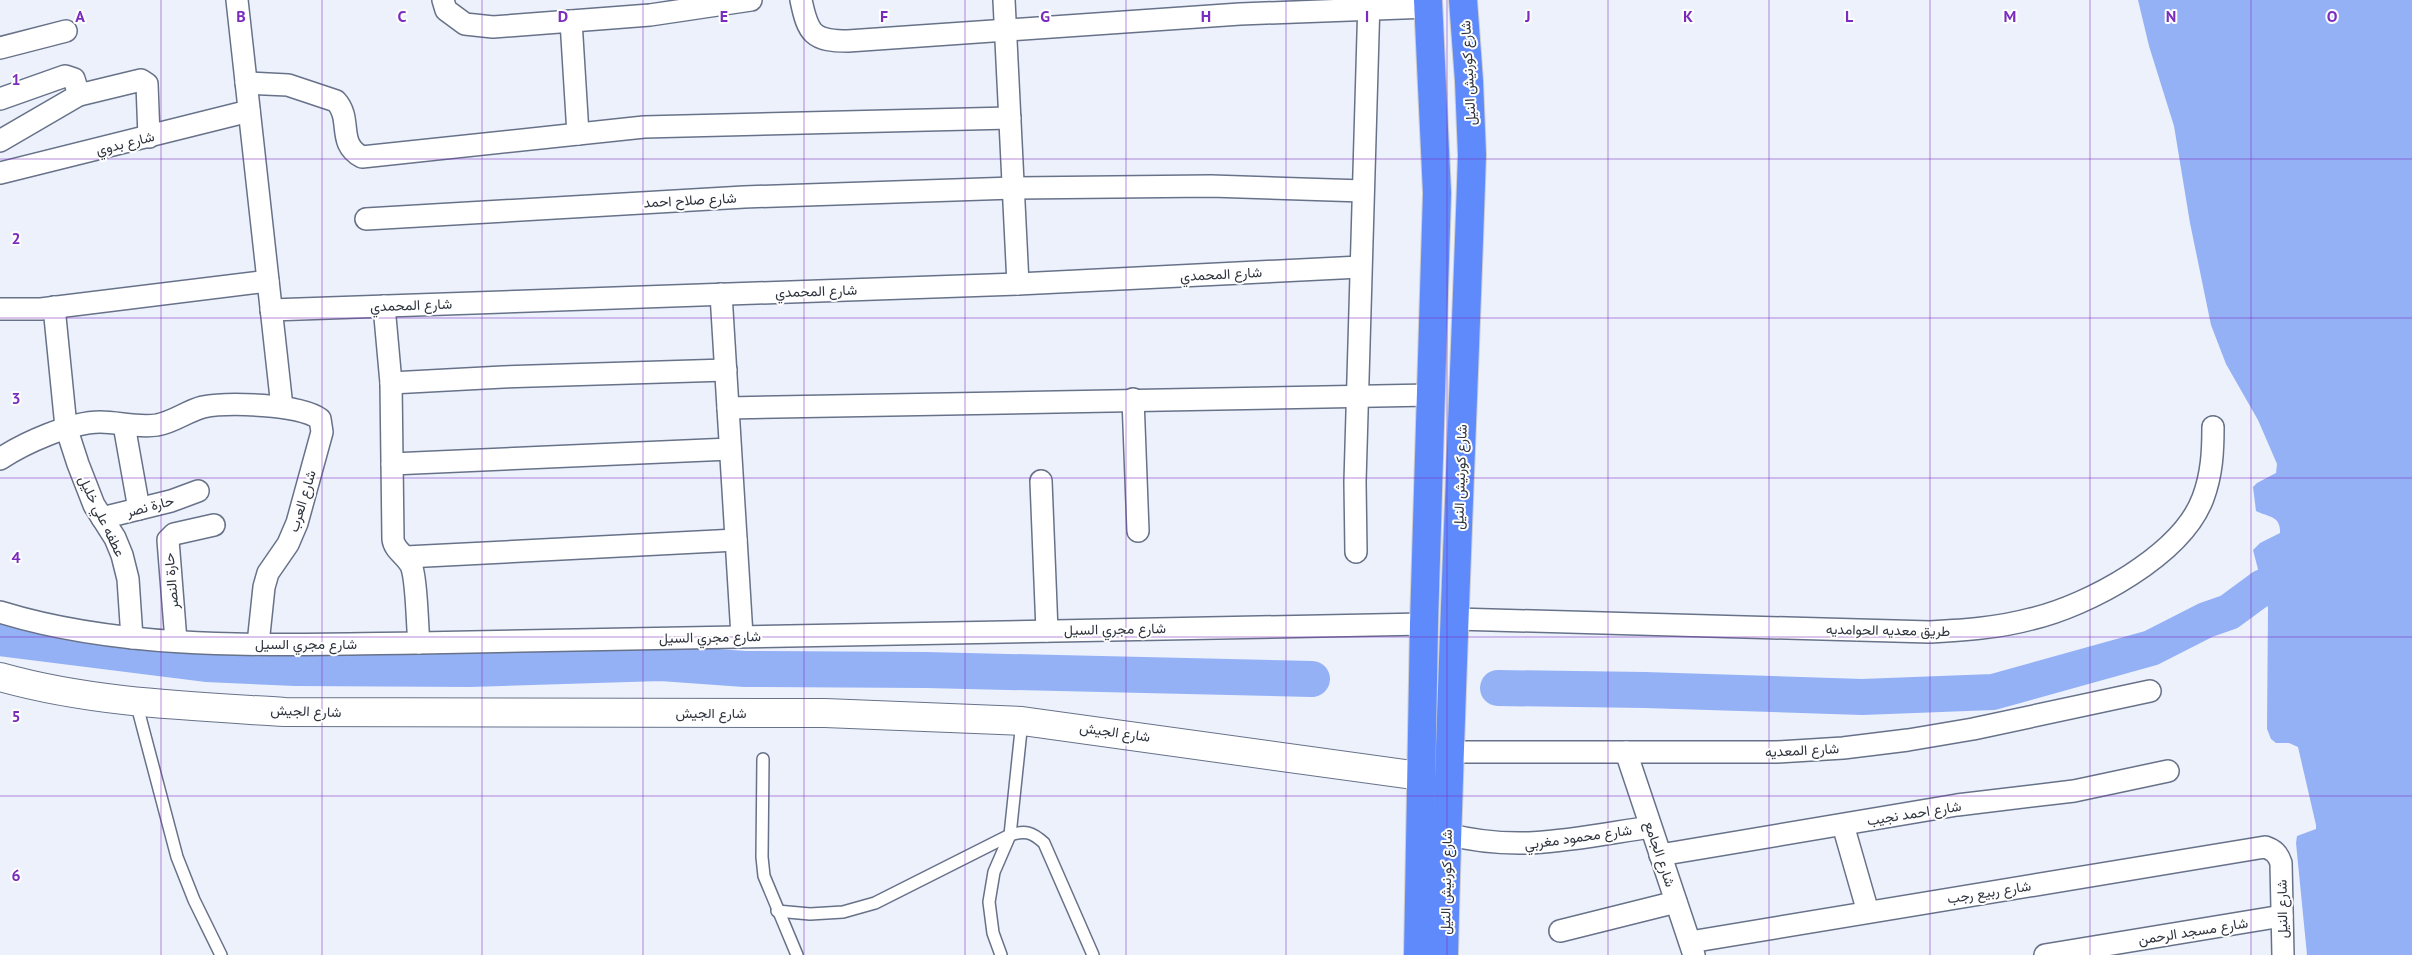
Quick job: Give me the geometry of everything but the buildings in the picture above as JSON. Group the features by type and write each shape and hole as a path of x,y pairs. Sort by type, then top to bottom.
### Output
{"highway":[{"name":"شارع كورنيش النيل","path":"1444,955 1448,752 1456,619 1472,155 1463,0"},
{"name":"شارع كورنيش النيل","path":"1418,955 1420,776 1437,193 1428,4"}],"street":[{"path":"0,459 66,427 100,422 140,426 162,424 192,410 217,405 282,407 237,0"},
{"path":"443,0 446,10 466,24 493,27 571,21 649,7 751,0"},
{"path":"801,0 806,22 814,36 827,41 1006,31 1239,7 1428,4"},
{"path":"1004,0 1018,284"},
{"path":"1356,552 1355,482 1359,396 1360,267 1369,4"},
{"path":"571,21 578,134"},
{"path":"0,48 66,31"},
{"path":"0,100 65,76 74,79 79,96"},
{"path":"0,141 79,96 138,80 144,81 147,84 149,137"},
{"path":"246,83 288,85 336,102 341,107 344,116 347,145 353,153 362,157 644,127 1010,118"},
{"name":"شارع بدوي","path":"0,173 149,137 249,110"},
{"name":"شارع صلاح احمد","path":"366,219 744,197 1013,188 1211,186 1363,191"},
{"name":"شارع المحمدي","path":"272,310 1018,284 1360,267"},
{"path":"0,309 54,307 268,281"},
{"path":"721,294 742,636"},
{"path":"384,306 391,383 394,545 406,557 412,568 419,643"},
{"name":"عطفه علي خليل","path":"54,307 66,427 86,488 115,538 126,568 132,638"},
{"path":"391,383 503,376 726,370"},
{"path":"728,408 1430,395"},
{"path":"1133,399 1138,532"},
{"name":"شارع العرب","path":"258,644 264,587 268,573 288,544 297,523 322,432 320,419 314,415 282,407"},
{"path":"124,425 139,509"},
{"name":"طريق معديه الحوامديه","path":"1456,619 1930,632 1982,629 2033,619 2082,601 2127,576 2157,555 2184,530 2203,499 2212,463 2213,427"},
{"path":"392,464 730,449"},
{"path":"1041,481 1047,631"},
{"name":"حارة نصر","path":"102,518 198,491"},
{"name":"حارة النصر","path":"176,641 168,540 174,534 214,525"},
{"path":"406,557 736,540"},
{"name":"شارع مجري السيل","path":"0,612 31,620 132,638 258,644 419,643 1424,624"},
{"name":"شارع الجيش","path":"0,677 30,686 70,693 285,712 825,714 1022,720 1420,776"},
{"name":"شارع المعديه","path":"1448,752 1777,752 1843,748 1908,740 2150,692"},
{"name":"شارع الجامع","path":"1626,752 1692,948"},
{"name":"شارع احمد نجيب","path":"1660,855 1958,805 2074,791 2168,771"},
{"path":"1843,825 1868,912"},
{"name":"شارع محمود مغربي","path":"1447,834 1481,842 1524,845 1650,827"},
{"name":"شارع ربيع رجب","path":"1692,948 1868,912 2257,847 2273,849 2281,863"},
{"name":"شارع النيل","path":"2281,863 2283,955"},
{"path":"1560,931 1676,902"},
{"name":"شارع مسجد الرحمن","path":"2045,955 2282,916"}],"lane":[{"path":"136,700 178,857 194,900 221,955"},
{"path":"1001,955 993,933 990,902 994,872 1010,835 1022,720"},
{"path":"763,758 762,857 764,876 797,955"},
{"path":"777,910 810,914 843,912 875,903 1010,835 1022,831 1035,834 1044,843 1092,955"}],"water":[{"path":"2138,0 2412,0 2412,955 2307,955 2296,843 2297,836 2316,829 2316,825 2298,747 2289,743 2276,743 2271,739 2267,729 2268,608 2253,550 2260,543 2280,533 2280,527 2276,520 2256,511 2253,487 2276,473 2277,464 2258,420 2226,364 2211,325 2190,223 2174,126 2149,46"}],"waterway":[{"path":"1498,688 1645,690 1862,697 1993,692 2151,648 2206,620 2229,612 2263,587"},
{"path":"0,638 206,664 296,668 470,669 661,663 745,669 926,670 1312,679"}]}
